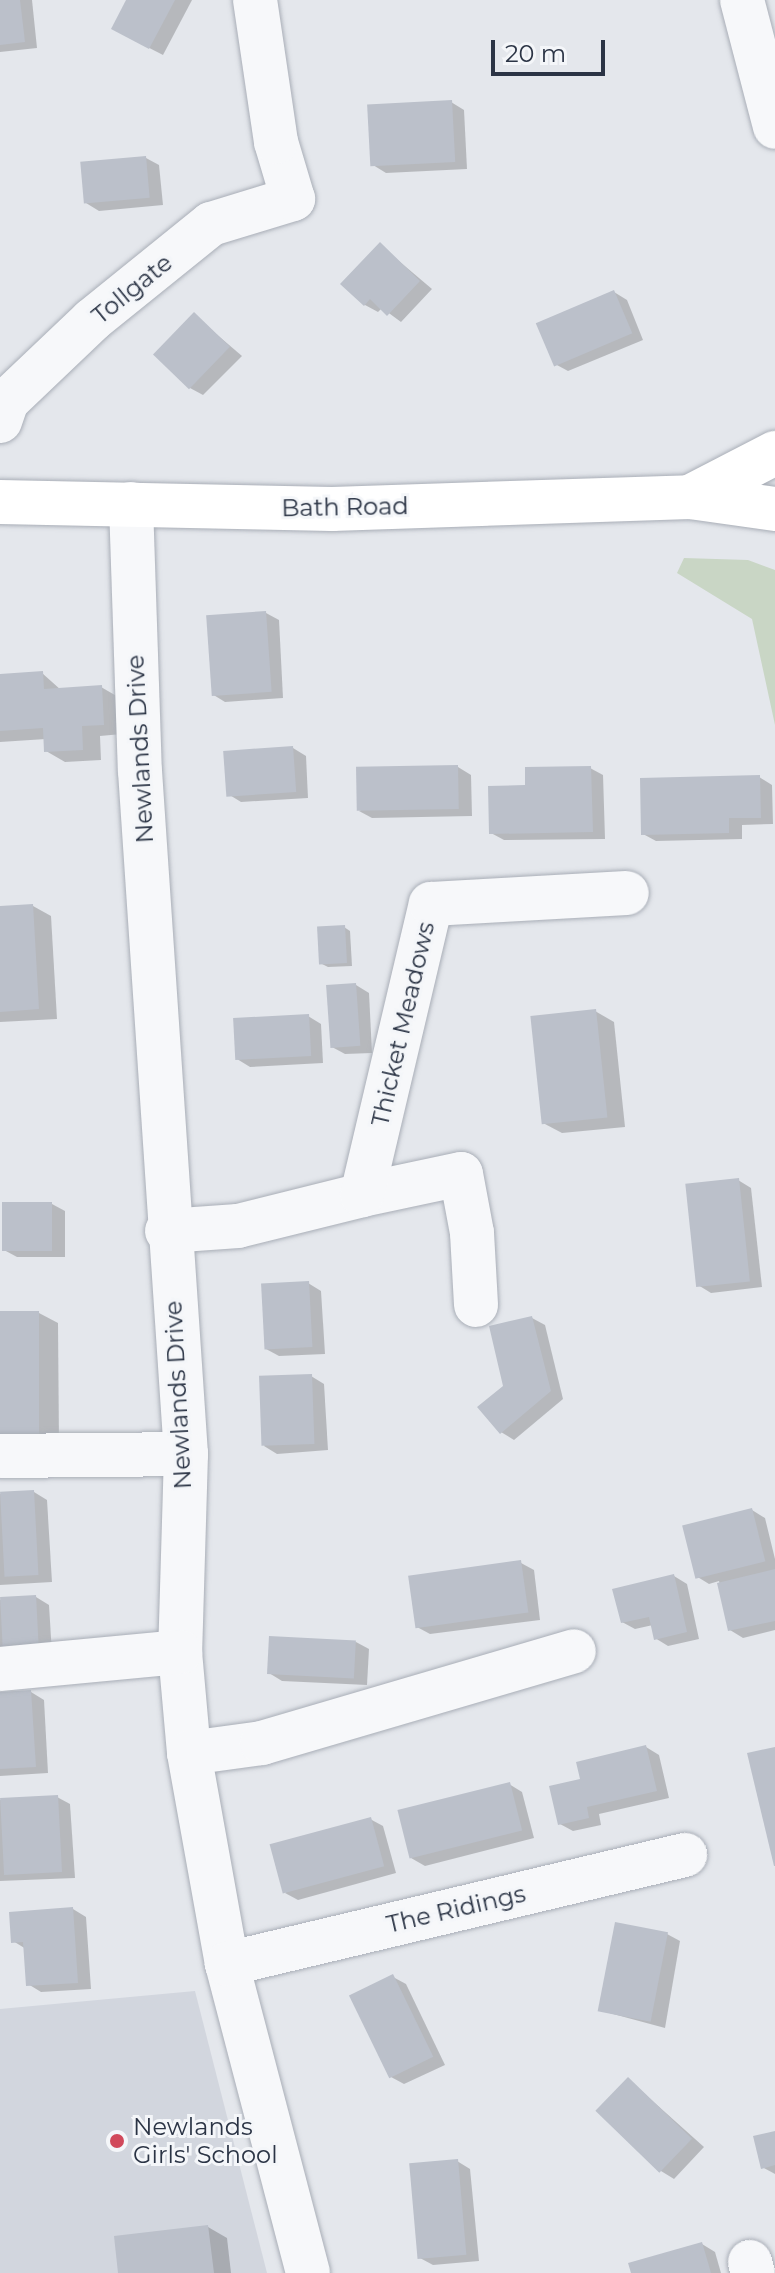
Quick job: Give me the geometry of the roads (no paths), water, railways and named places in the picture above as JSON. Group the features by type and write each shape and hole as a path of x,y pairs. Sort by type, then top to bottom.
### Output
{"main road":[{"name":"Bath Road","path":"690,497 775,453"},
{"name":"Bath Road","path":"0,502 332,509 690,497 775,509"}],"street":[{"name":"Tollgate","path":"0,421 7,401 92,320 211,224 293,199 276,142 255,0"},
{"path":"742,0 775,127"},
{"name":"Newlands Drive","path":"131,504 140,771 167,1231 186,1454 180,1652 189,1753 227,1964 308,2273"},
{"name":"Thicket Meadows","path":"362,1195 431,904 627,893"},
{"path":"167,1231 238,1226 461,1174 472,1233 476,1305"},
{"path":"0,1456 186,1454"},
{"path":"189,1753 262,1743 574,1651"},
{"path":"0,1669 180,1652"},
{"name":"The Ridings","path":"227,1964 685,1855"}],"place":[{"name":"Newlands Girls' School","path":"117,2141"}]}
